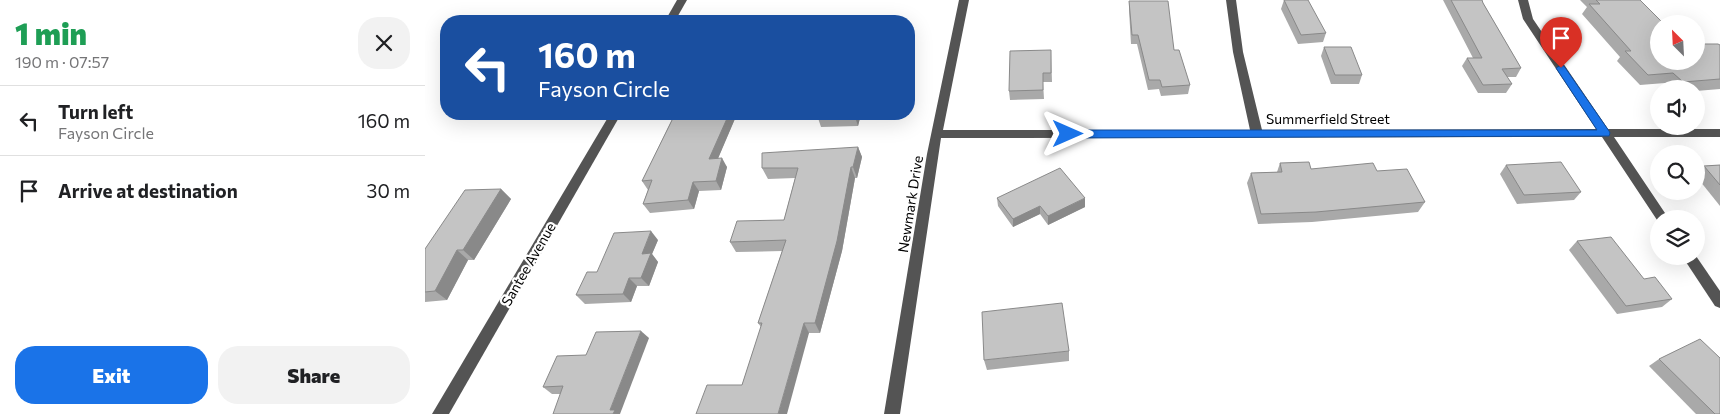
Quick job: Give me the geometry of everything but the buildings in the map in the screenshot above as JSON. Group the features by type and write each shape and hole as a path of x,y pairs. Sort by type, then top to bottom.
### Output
{"street":[{"path":"673,15 682,0"},
{"name":"Newmark Drive","path":"892,414 937,134 954,41 964,0"},
{"path":"1231,0 1238,52 1257,133"},
{"path":"1523,0 1528,19 1657,210"},
{"name":"Santee Avenue","path":"440,414 612,120"},
{"name":"Summerfield Street","path":"937,134 1720,133"},
{"path":"1694,265 1720,302"}],"route":[{"path":"1068,134 1605,133 1561,68"}]}
